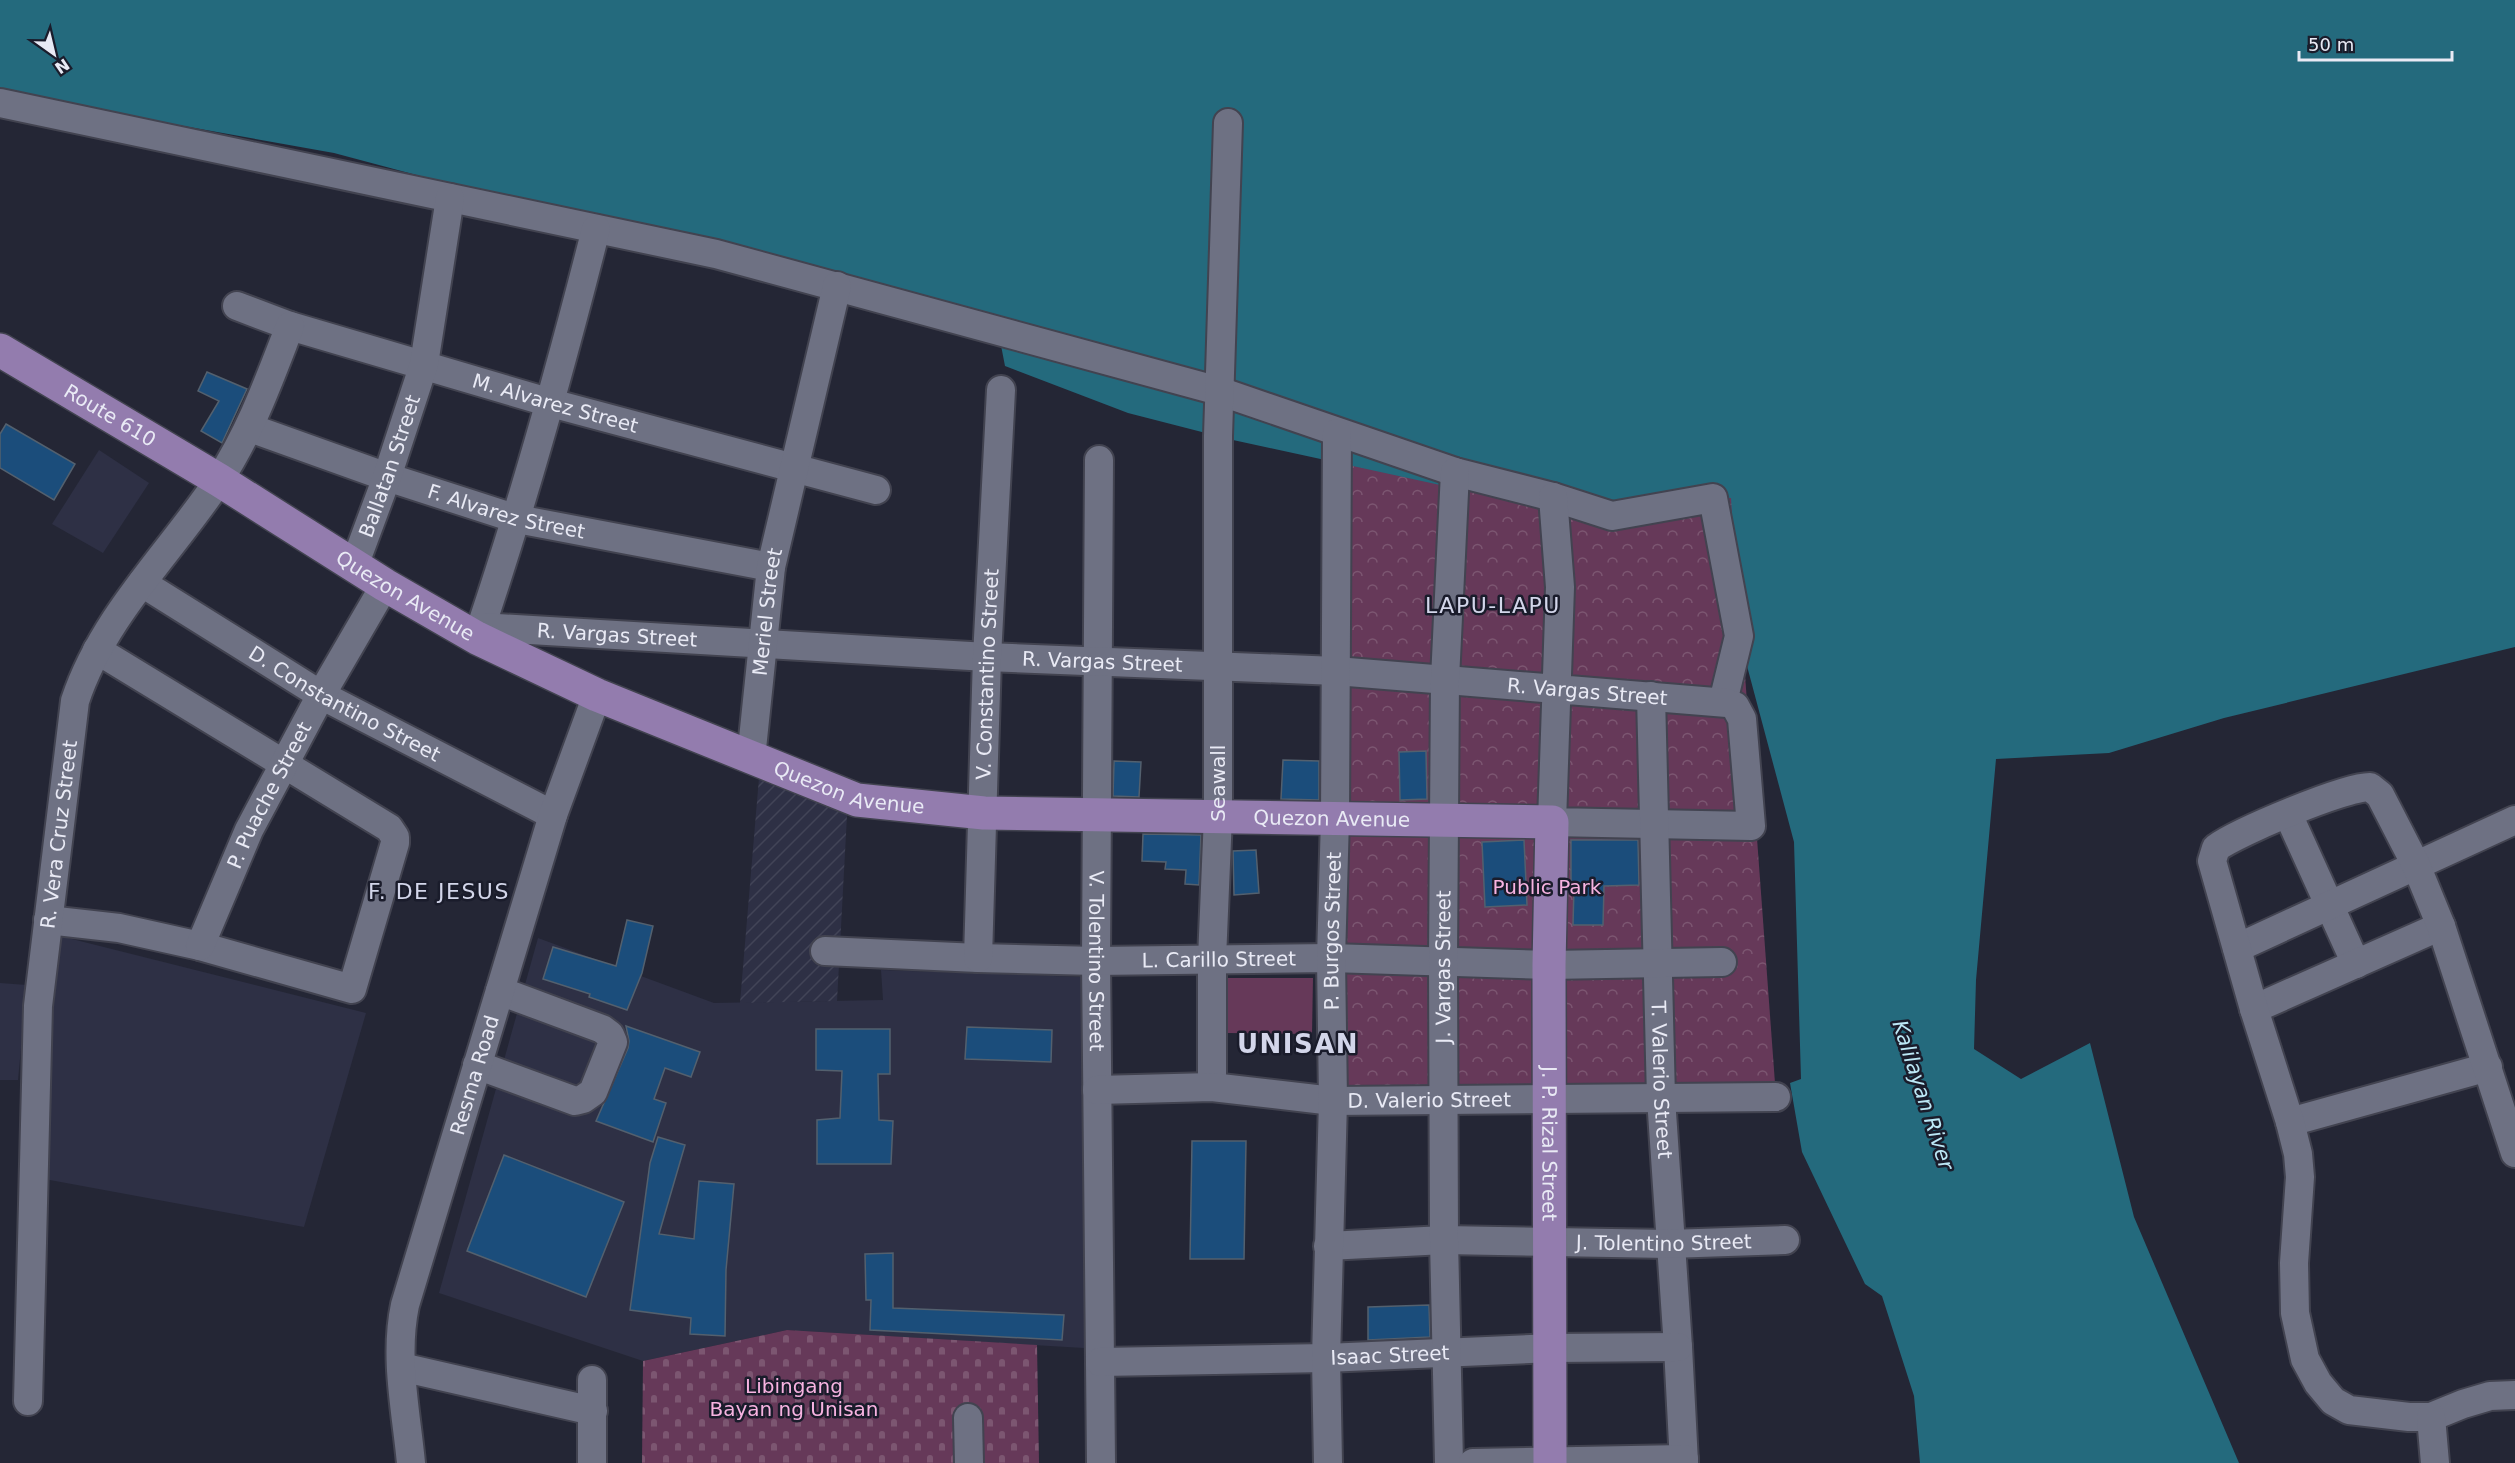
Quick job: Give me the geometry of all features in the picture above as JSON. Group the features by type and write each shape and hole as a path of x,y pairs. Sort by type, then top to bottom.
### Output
{"main road":[{"name":"Route 610","path":"0,350 219,480"},
{"name":"Quezon Avenue","path":"219,480 385,585 597,695 857,800 984,813 1552,822"},
{"name":"J. P. Rizal Street","path":"1551,1462 1549,965 1552,822"}],"street":[{"path":"0,103 716,254 1219,391 1455,472 1553,497 1612,516 1713,498 1739,636 1729,704 1742,720 1751,826 1552,822 1560,587 1553,497"},
{"name":"Seawall","path":"1212,1087 1212,959 1218,816 1219,391 1228,123"},
{"name":"Ballatan Street","path":"354,567 387,477 424,364 450,198"},
{"path":"479,633 517,519 551,403 597,229"},
{"name":"Meriel Street","path":"751,758 771,567 837,286"},
{"name":"M. Alvarez Street","path":"237,306 290,326 551,403 876,490"},
{"name":"R. Vera Cruz Street","path":"28,1401 36,1037 75,701 83,677 98,650 142,583 219,480 250,428 290,326"},
{"name":"V. Constantino Street","path":"978,958 987,657 1001,390"},
{"name":"F. Alvarez Street","path":"250,428 387,477 517,519 771,567"},
{"name":"P. Burgos Street","path":"1328,1463 1326,1358 1333,1101 1330,958 1335,819 1337,433"},
{"name":"V. Tolentino Street","path":"1099,460 1096,1090 1101,1463"},
{"name":"J. Vargas Street","path":"1449,1463 1444,1240 1443,961 1446,822 1445,679 1455,472"},
{"name":"D. Constantino Street","path":"142,583 321,695 553,815"},
{"name":"P. Puache Street","path":"200,945 238,854 284,764 385,585"},
{"name":"R. Vargas Street","path":"479,633 762,644 1099,663 1336,671 1729,704"},
{"path":"48,920 119,928 200,945 352,988 395,837 389,828 98,650"},
{"name":"Resma Road","path":"411,1463 401,1367 401,1323 405,1305 553,815 597,695"},
{"name":"T. Valerio Street","path":"1651,696 1659,964 1660,1098 1684,1461"},
{"path":"2515,1153 2441,926 2416,865 2380,795 2370,788 2350,791 2288,814 2221,844 2212,855 2212,861 2254,1009 2290,1122 2300,1165 2294,1263 2295,1303 2298,1335 2305,1359 2318,1383 2333,1401 2349,1410 2409,1417 2431,1417 2475,1400 2515,1395"},
{"path":"2288,814 2356,964"},
{"path":"2237,948 2329,908 2515,820"},
{"path":"2254,1009 2441,926"},
{"name":"L. Carillo Street","path":"825,951 1096,961 1330,958 1549,965 1722,962"},
{"path":"477,1065 574,1101 583,1099 593,1092 613,1042 610,1035 602,1029 500,991"},
{"path":"2290,1122 2488,1067"},
{"name":"D. Valerio Street","path":"1096,1090 1212,1087 1333,1101 1776,1097"},
{"name":"J. Tolentino Street","path":"1328,1246 1444,1240 1669,1244 1785,1239"},
{"name":"Isaac Street","path":"1100,1362 1326,1358 1552,1348 1678,1347"},
{"path":"401,1367 593,1411"},
{"path":"592,1380 592,1463"},
{"path":"2431,1417 2435,1463"},
{"path":"968,1418 969,1463"},
{"path":"1473,1463 1684,1461"}],"shaded area":[{"path":"99,450 149,483 103,553 52,524"},
{"path":"759,778 847,815 837,1001 740,1003"},
{"path":"60,936 366,1013 304,1227 39,1178"},
{"path":"538,938 714,1003 883,1000 881,970 1084,977 1084,1348 787,1330 643,1361 439,1293"},
{"path":"0,983 27,985 18,1080 0,1080"}],"green space":[{"name":"Public Park","path":"1337,433 1732,498 1776,1097 1333,1101"},
{"path":"1228,978 1313,978 1312,1034 1228,1033"},
{"name":"Libingang Bayan ng Unisan","path":"787,1330 1037,1345 1039,1463 642,1463 643,1361"}],"water":[{"name":"Kalilayan River","path":"0,0 2515,0 2515,647 2224,718 2109,753 1996,759 1976,980 1974,1049 2021,1079 2090,1043 2134,1217 2239,1463 1920,1463 1914,1396 1882,1296 1865,1284 1802,1152 1790,1083 1801,1079 1794,842 1739,636 1731,498 1713,498 1612,516 1509,500 1233,440 1128,413 1005,366 998,330 334,153 0,93"}],"building":[{"path":"207,372 247,389 222,443 201,431 219,401 198,391"},
{"path":"6,424 75,464 54,500 0,468 0,434"},
{"path":"1426,751 1427,799 1400,800 1399,752"},
{"path":"1283,760 1319,761 1319,800 1281,799"},
{"path":"1114,761 1141,762 1139,797 1113,796"},
{"path":"1143,834 1201,835 1199,885 1185,884 1186,870 1165,869 1166,862 1142,861"},
{"path":"1524,840 1527,905 1485,907 1482,842"},
{"path":"1571,840 1638,840 1639,885 1604,886 1603,925 1573,925 1574,887 1571,887"},
{"path":"1256,850 1259,893 1234,895 1233,851"},
{"path":"627,920 653,926 642,973 627,1010 589,997 590,994 543,979 553,947 616,966"},
{"path":"626,1026 700,1052 691,1077 665,1068 654,1099 666,1103 653,1142 596,1121 628,1048"},
{"path":"967,1027 1052,1030 1051,1062 965,1059"},
{"path":"816,1029 890,1029 890,1074 878,1074 879,1120 893,1121 891,1164 817,1164 817,1120 840,1118 842,1071 816,1070"},
{"path":"658,1137 685,1145 659,1234 694,1239 699,1181 734,1184 726,1270 725,1336 690,1334 691,1318 630,1310 650,1163"},
{"path":"1192,1141 1246,1141 1244,1259 1190,1259"},
{"path":"504,1155 624,1202 586,1297 467,1251"},
{"path":"893,1253 893,1308 1064,1315 1062,1340 870,1330 871,1300 866,1300 865,1254"},
{"path":"1429,1305 1430,1337 1368,1340 1368,1307"}],"district":[{"name":"LAPU-LAPU","path":"1493,605"},
{"name":"F. DE JESUS","path":"439,891"},
{"name":"UNISAN","path":"1298,1044"}]}
